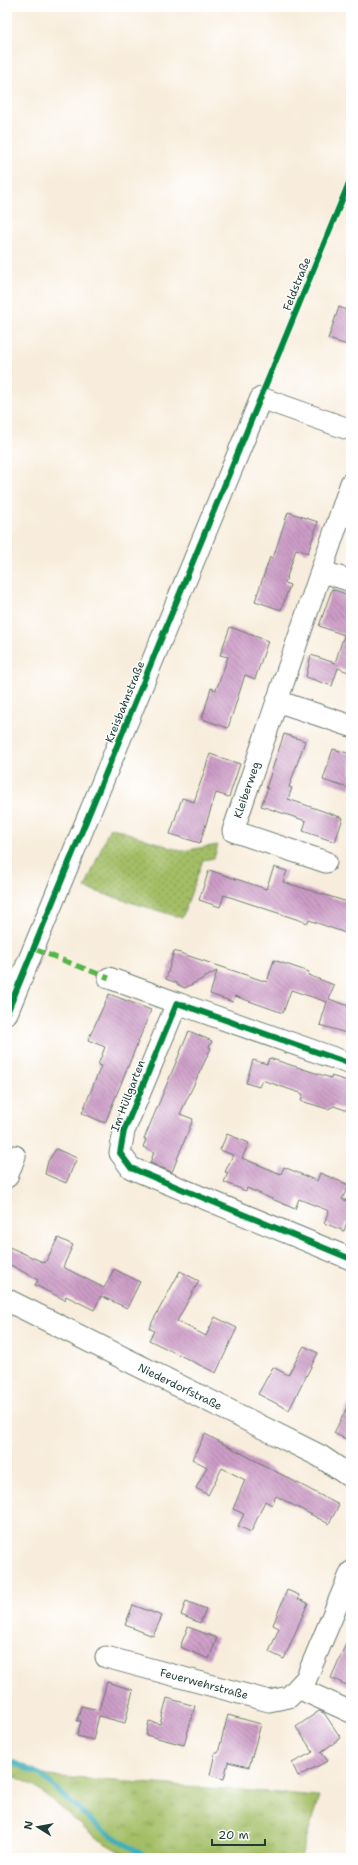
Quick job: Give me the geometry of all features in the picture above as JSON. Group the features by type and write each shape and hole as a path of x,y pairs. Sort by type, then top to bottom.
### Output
{"main road":[{"name":"Niederdorfstraße","path":"7,1300 320,1456 351,1477"}],"street":[{"name":"Kreisbahnstraße","path":"7,1013 261,398 351,430"},
{"name":"Kleiberweg","path":"326,862 233,831 351,483"},
{"path":"321,571 351,581"},
{"path":"277,701 351,726"},
{"path":"109,978 351,1064"},
{"name":"Im Hüllgarten","path":"177,1003 124,1131 120,1153 131,1168 351,1259"},
{"path":"7,1178 15,1156"},
{"name":"Feuerwehrstraße","path":"106,1657 269,1701 289,1697 306,1679 351,1572"},
{"path":"298,1688 351,1712"}],"green space":[{"path":"110,827 181,851 218,845 214,858 203,860 182,918 85,888"},
{"path":"7,1758 47,1776 319,1796 301,1858 131,1858 99,1840 35,1786 7,1773"}],"building":[{"path":"339,307 351,312 351,346 328,339"},
{"path":"288,512 318,522 308,553 296,549 285,583 290,585 281,610 255,601 270,557 273,558"},
{"path":"332,589 351,596 351,673 338,668 332,686 306,677 311,655 335,663 344,635 319,626"},
{"path":"230,627 268,641 255,679 245,675 228,728 202,719 211,688 216,690 228,657 220,655"},
{"path":"284,734 305,741 289,787 292,788 288,799 343,818 335,842 303,831 306,821 261,806"},
{"path":"333,749 351,754 351,789 323,780"},
{"path":"210,754 240,764 229,797 216,793 200,843 170,834 182,798 194,802"},
{"path":"274,867 287,871 283,882 351,903 351,935 309,920 308,923 224,895 220,907 199,900 209,870 266,889"},
{"path":"174,951 267,982 274,960 309,972 308,975 334,985 329,999 351,1008 351,1017 346,1033 320,1025 327,1002 291,990 283,1013 235,996 233,1002 210,994 217,971 185,988 178,985 177,983 166,979"},
{"path":"109,994 151,1010 105,1123 82,1113 101,1066 98,1065 105,1047 88,1040"},
{"path":"189,1031 212,1041 209,1047 211,1048 180,1114 193,1119 172,1172 150,1163 154,1152 143,1147 146,1139 144,1139"},
{"path":"269,1058 331,1078 331,1076 351,1082 351,1112 334,1106 328,1109 301,1101 303,1094 262,1080 259,1087 246,1083 253,1060 267,1064"},
{"path":"227,1134 249,1143 242,1158 281,1174 284,1167 317,1181 320,1173 349,1185 342,1199 351,1203 351,1224 347,1222 344,1231 324,1223 329,1211 299,1199 295,1209 247,1188 246,1191 224,1182 228,1173 225,1172 233,1155 220,1150"},
{"path":"56,1149 77,1158 66,1183 45,1174 48,1161"},
{"path":"58,1238 73,1245 63,1267 104,1288 114,1269 140,1282 127,1308 101,1296 94,1310 66,1296 65,1300 35,1285 38,1280 7,1263 7,1246 45,1263"},
{"path":"180,1271 199,1281 177,1321 206,1336 215,1317 237,1328 216,1373 149,1340 154,1331 149,1328"},
{"path":"304,1346 318,1353 289,1410 258,1394 273,1367 288,1375"},
{"path":"351,1400 351,1442 334,1433"},
{"path":"205,1434 339,1505 329,1524 276,1496 272,1505 265,1501 251,1532 238,1526 244,1514 233,1509 245,1480 222,1468 208,1495 196,1488 207,1467 192,1459"},
{"path":"287,1590 299,1595 298,1599 308,1603 284,1659 269,1652 279,1628 273,1625"},
{"path":"186,1601 206,1609 200,1623 181,1615"},
{"path":"133,1605 162,1616 153,1636 125,1625"},
{"path":"188,1627 217,1638 209,1659 180,1647"},
{"path":"351,1632 351,1687 331,1678"},
{"path":"107,1682 133,1690 125,1723 99,1716 93,1740 77,1736 81,1721 77,1721 81,1706 99,1710"},
{"path":"167,1698 195,1706 184,1745 146,1735 149,1721 160,1724"},
{"path":"319,1711 324,1713 341,1738 321,1752 328,1761 298,1776 292,1763 313,1752 296,1727"},
{"path":"228,1715 261,1724 249,1767 228,1762 224,1779 210,1775 215,1753 218,1753"}],"waterway":[{"path":"7,1760 41,1775 98,1827 148,1858"}],"marked path":[{"path":"34,949 109,978"}],"cycle path":[{"name":"Feldstraße","path":"7,1013 351,178"},
{"path":"351,1064 177,1003 124,1131 120,1153 131,1168 351,1259"}]}
